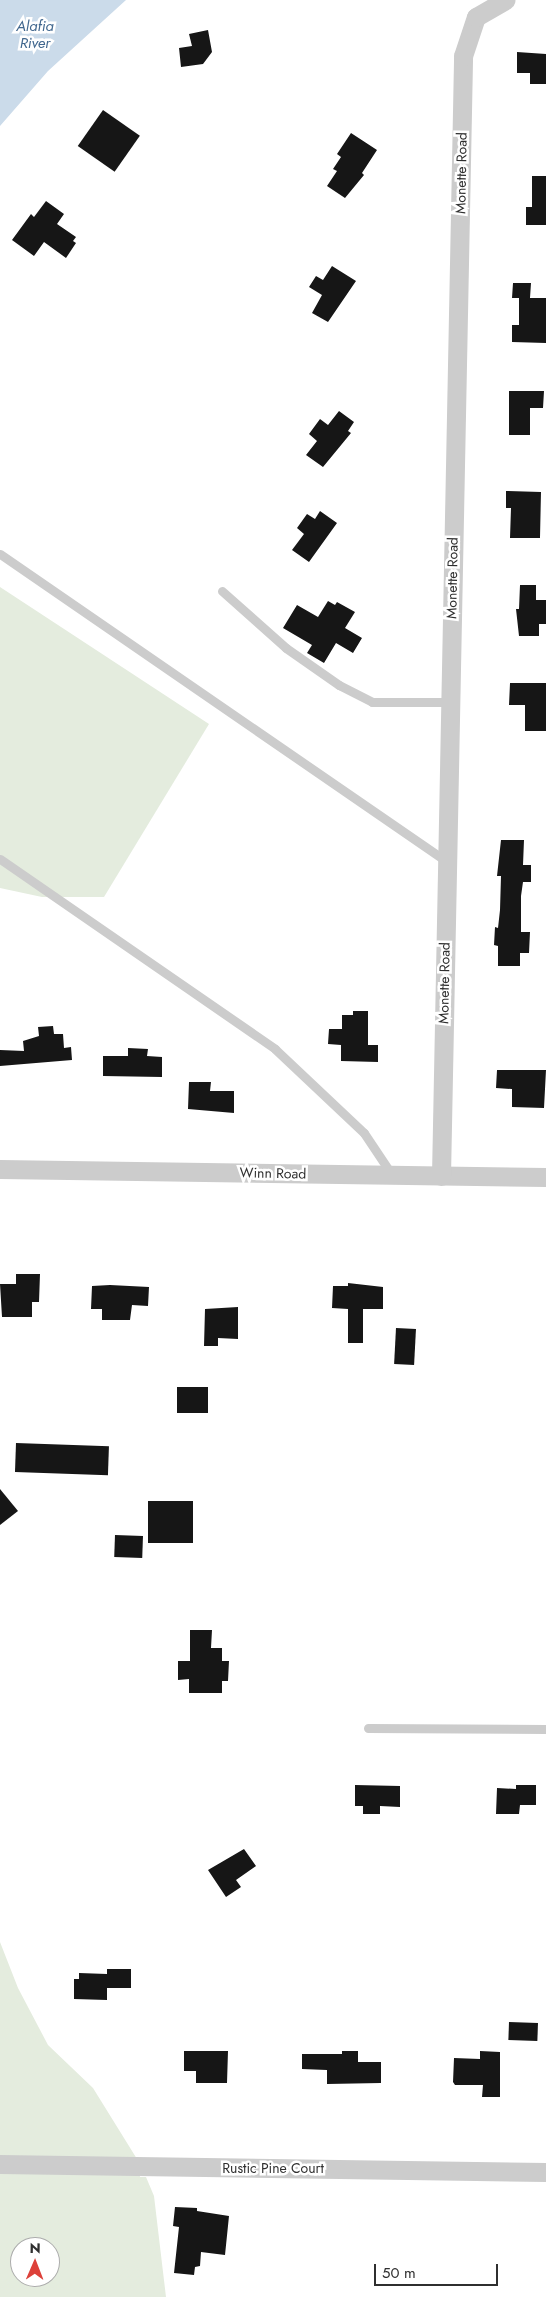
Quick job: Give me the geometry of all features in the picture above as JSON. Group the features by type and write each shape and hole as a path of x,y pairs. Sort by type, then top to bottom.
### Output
{"street":[{"name":"Monette Road","path":"440,1176 463,56 476,16 506,0"},
{"name":"Winn Road","path":"0,1169 546,1177"},
{"name":"Rustic Pine Court","path":"0,2164 546,2172"}],"lane":[{"path":"0,554 446,861"},
{"path":"222,591 286,648 339,685 372,702 449,702"},
{"path":"0,859 275,1049 364,1132 392,1175"},
{"path":"368,1728 546,1729"}],"shaded area":[{"path":"0,587 209,724 104,897 42,897 0,888"},
{"path":"0,1942 18,1988 48,2045 93,2088 137,2159 140,2177 146,2177 154,2196 166,2297 0,2297"}],"water":[{"name":"Alafia River","path":"0,0 126,0 48,71 0,126"}],"building":[{"path":"208,30 212,52 203,64 181,67 179,48 192,46 189,34"},
{"path":"517,52 546,54 546,84 530,84 530,73 517,73"},
{"path":"103,110 140,136 115,172 78,146"},
{"path":"351,133 377,150 362,173 364,175 345,198 327,186 337,171 333,169 341,157 337,154"},
{"path":"532,176 546,176 546,225 526,225 526,207 532,207"},
{"path":"46,201 64,214 57,224 76,237 73,241 76,243 66,258 44,242 34,256 12,240 31,214 34,217"},
{"path":"332,266 356,281 328,322 312,313 322,295 309,287 316,276 323,280"},
{"path":"513,283 531,283 530,298 546,298 546,343 512,342 512,325 519,325 519,298 512,298"},
{"path":"509,391 544,391 543,408 530,408 530,435 509,435"},
{"path":"339,411 354,422 348,431 351,433 323,467 306,455 317,441 309,434 320,419 328,425"},
{"path":"506,491 541,492 540,538 510,538 511,508 506,508"},
{"path":"320,511 337,523 309,562 292,550 304,534 297,528 307,514 315,519"},
{"path":"520,585 536,585 536,600 546,600 546,624 539,624 539,636 519,636 516,609 519,609"},
{"path":"328,601 335,605 337,602 355,612 345,628 362,638 353,653 336,643 324,663 307,653 312,645 283,628 297,605 318,617"},
{"path":"510,683 546,683 546,731 525,731 525,705 509,705"},
{"path":"501,840 524,840 523,865 531,865 531,882 523,882 521,896 521,932 530,932 529,953 520,953 520,966 498,966 498,946 494,945 495,927 498,928 500,910 501,876 497,876"},
{"path":"353,1011 368,1011 368,1045 378,1045 378,1062 341,1061 341,1045 328,1044 329,1029 342,1029 342,1015 353,1015"},
{"path":"53,1026 54,1034 63,1034 64,1048 71,1047 72,1060 0,1066 0,1050 24,1051 23,1041 39,1036 38,1027"},
{"path":"128,1048 148,1049 147,1056 162,1057 162,1077 103,1076 103,1056 128,1056"},
{"path":"497,1070 546,1070 544,1108 512,1107 512,1089 496,1088"},
{"path":"189,1082 211,1082 210,1091 234,1091 234,1113 188,1109"},
{"path":"16,1274 40,1274 39,1302 32,1302 32,1317 2,1317 0,1284 16,1284"},
{"path":"348,1283 383,1287 383,1309 363,1309 363,1343 348,1343 348,1309 332,1308 333,1286 348,1286"},
{"path":"92,1286 149,1287 148,1306 132,1305 130,1320 102,1320 102,1309 91,1309"},
{"path":"238,1307 238,1339 218,1338 218,1346 204,1346 205,1309"},
{"path":"396,1328 416,1329 414,1365 394,1364"},
{"path":"177,1387 208,1387 208,1413 177,1413"},
{"path":"16,1443 109,1446 108,1475 15,1472"},
{"path":"0,1489 18,1511 0,1525"},
{"path":"148,1501 193,1501 193,1543 148,1543"},
{"path":"115,1535 143,1536 142,1558 114,1557"},
{"path":"190,1630 212,1630 211,1648 222,1648 222,1661 229,1661 228,1681 222,1681 222,1693 189,1693 189,1679 178,1680 178,1661 190,1661"},
{"path":"355,1785 400,1786 400,1807 380,1806 380,1814 363,1814 363,1806 355,1806"},
{"path":"516,1785 536,1785 536,1805 520,1805 519,1814 496,1814 497,1788 516,1789"},
{"path":"244,1849 256,1866 236,1880 241,1887 226,1897 208,1870"},
{"path":"107,1969 131,1969 131,1988 107,1988 107,2000 74,1999 74,1979 79,1979 79,1973 107,1974"},
{"path":"509,2022 538,2023 537,2041 508,2040"},
{"path":"184,2051 228,2051 227,2083 196,2083 196,2071 184,2071"},
{"path":"342,2051 358,2051 358,2062 381,2062 381,2083 327,2084 327,2070 302,2069 302,2054 342,2054"},
{"path":"480,2051 500,2052 500,2097 482,2097 483,2085 455,2085 453,2082 454,2058 480,2059"},
{"path":"175,2207 197,2208 197,2211 229,2216 225,2255 201,2252 200,2266 195,2267 194,2275 174,2273 179,2227 173,2226"}]}
